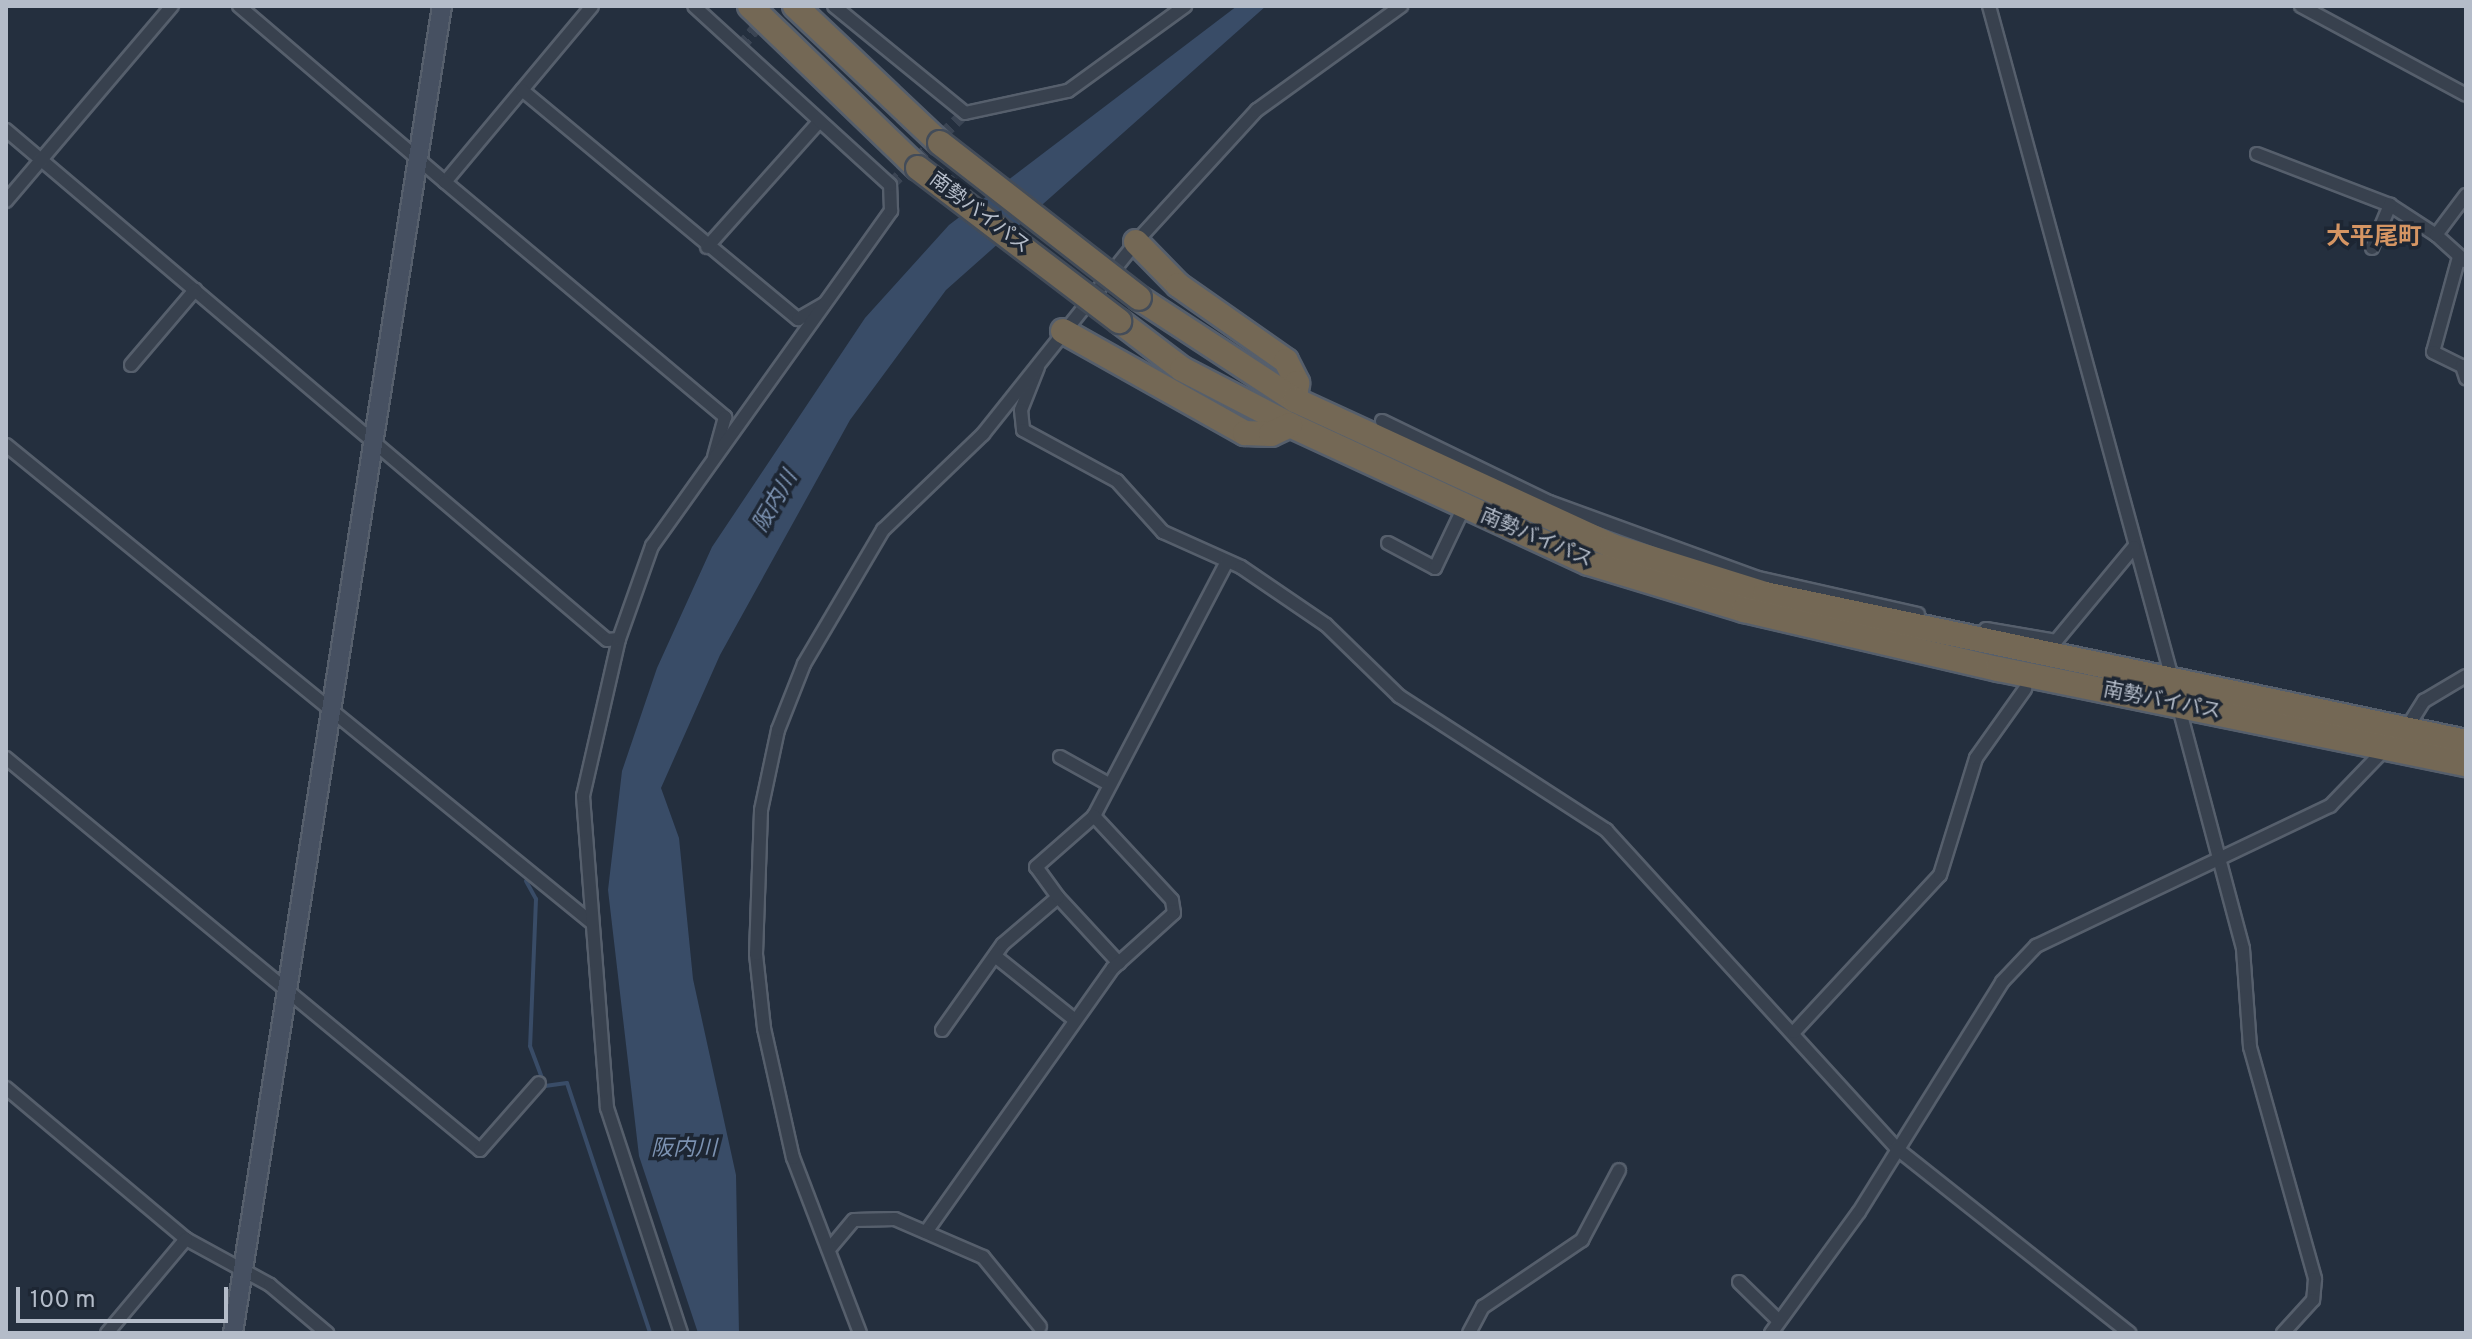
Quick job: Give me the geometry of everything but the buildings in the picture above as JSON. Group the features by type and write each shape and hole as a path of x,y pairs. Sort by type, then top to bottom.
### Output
{"highway":[{"name":"南勢バイパス","path":"750,6 918,168 1182,369 1290,425 1589,563 1744,610 2175,693 2466,742"},
{"name":"南勢バイパス","path":"795,6 940,143 1139,298 1295,400 1612,546 1765,594 2175,693 2386,748 2466,764"},
{"path":"1136,242 1178,285 1286,361 1297,383 1295,400"},
{"path":"1063,331 1245,433 1271,434 1290,425"}],"street":[{"path":"6,201 172,6"},
{"path":"239,6 725,417 712,464"},
{"path":"233,1333 289,996 332,710 336,643 374,440 442,6"},
{"path":"445,182 592,6"},
{"path":"681,1333 607,1108 583,796 619,639 652,546 891,211 890,185 817,124 694,6"},
{"path":"834,6 965,113 1068,91 1185,6"},
{"path":"860,1333 831,1247 793,1158 759,983 756,868 778,730 804,664 883,530 983,434 1136,242 1257,110 1401,6"},
{"path":"1989,6 2243,949 2250,1047 2315,1279 2313,1300 2283,1333"},
{"path":"2301,6 2466,95"},
{"path":"522,90 707,247 798,319 830,300"},
{"path":"707,247 817,124"},
{"path":"6,130 607,640 619,639"},
{"path":"2257,154 2390,205 2436,235 2462,259 2433,352 2462,366 2466,378"},
{"path":"2436,235 2466,195"},
{"path":"2372,248 2390,205"},
{"path":"131,365 195,290"},
{"path":"1038,364 1021,410 1023,430 1117,481 1163,532 1226,563 1326,625 1399,696 1606,830 1794,1032 1896,1148 2129,1333"},
{"path":"1382,421 1549,502 1758,578 2056,641 2134,547"},
{"path":"6,445 592,923"},
{"path":"1388,543 1435,568 1464,507"},
{"path":"1119,963 1058,897 1036,867 1094,816 1107,783 1226,563"},
{"path":"1771,1333 1896,1148 2002,982 2036,946 2217,856 2330,806 2406,730 2424,701 2466,676"},
{"path":"1794,1032 1940,875 1976,758 2025,689"},
{"path":"1060,757 1107,783"},
{"path":"6,758 289,996 480,1150 539,1083"},
{"path":"926,1232 1075,1020 1119,963 1174,913 1172,900 1094,816"},
{"path":"942,1030 995,956 1058,897"},
{"path":"995,956 1075,1020"},
{"path":"6,1088 186,1239 243,1270 327,1333"},
{"path":"1469,1333 1483,1307 1582,1240 1619,1170"},
{"path":"831,1247 854,1220 895,1219 983,1257 1040,1327"},
{"path":"107,1333 186,1239"},
{"path":"1739,1282 1779,1321"}],"water":[{"name":"阪内川","path":"1237,6 1266,6 946,290 850,420 720,655 661,788 679,838 693,979 736,1175 739,1333 698,1333 639,1156 608,890 622,771 657,668 712,547 865,318 949,225"}],"waterway":[{"path":"526,881 536,899 530,1046 545,1086 567,1083 650,1333"}],"tunnel":[{"path":"740,48 773,6"},
{"path":"890,185 965,113"}],"district":[{"name":"大平尾町","path":"2374,239"}]}
